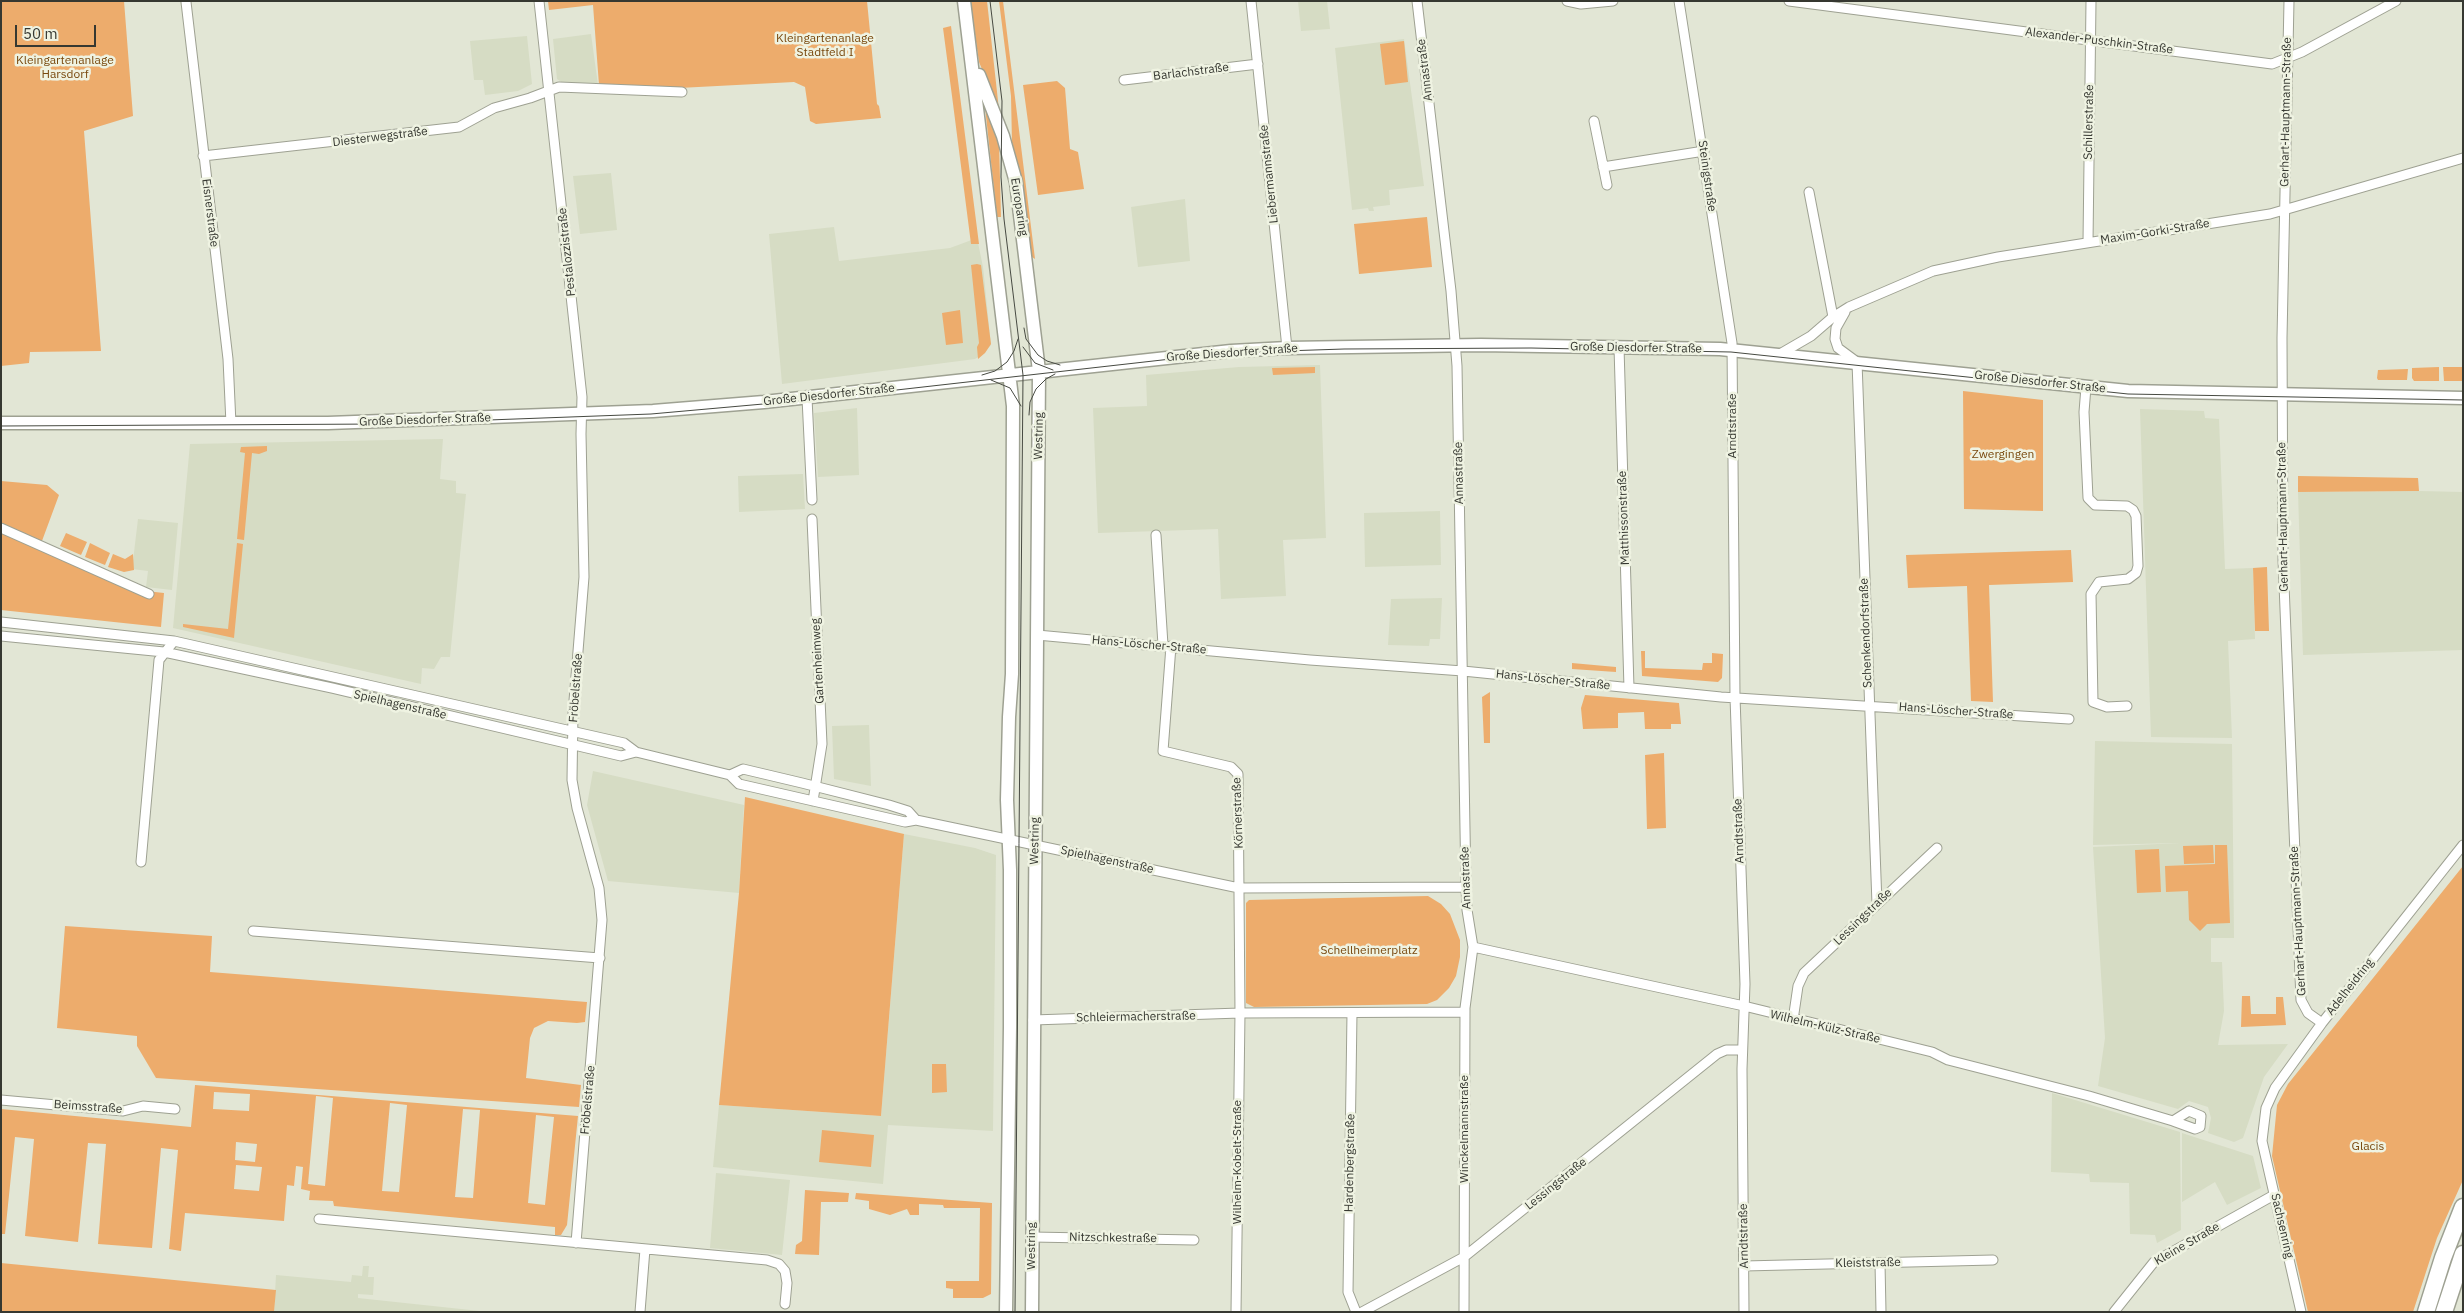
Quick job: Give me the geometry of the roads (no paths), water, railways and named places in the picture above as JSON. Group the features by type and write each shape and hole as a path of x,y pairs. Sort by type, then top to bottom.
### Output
{"highway":[{"path":"2426,1312 2442,1258 2463,1207"},
{"path":"2444,1312 2463,1254"}],"main road":[{"name":"Europaring","path":"964,1 1010,374"},
{"name":"Europaring","path":"970,49 1003,136 1015,177 1039,371"},
{"name":"Große Diesdorfer Straße","path":"1,423 231,424 380,422 706,408 1230,351 1456,345 1732,350 2086,388 2155,393 2463,398"},
{"name":"Westring","path":"1032,1312 1039,371"},
{"name":"Westring","path":"1006,1312 1010,1027 1010,870 1008,839 1013,531 1013,406 1010,374"}],"street":[{"name":"Pestalozzistraße","path":"539,1 582,389 583,414"},
{"name":"Liebermannstraße","path":"1251,1 1287,348"},
{"name":"Annastraße","path":"1417,1 1456,345 1466,887 1473,947"},
{"path":"1567,1 1580,4 1613,1"},
{"name":"Steinigstraße","path":"1679,1 1704,151 1732,350"},
{"name":"Alexander-Puschkin-Straße","path":"1789,1 2272,64 2396,1"},
{"name":"Schillerstraße","path":"2088,242 2091,1"},
{"name":"Gerhart-Hauptmann-Straße","path":"2289,1 2289,57 2283,210 2282,560 2301,1000 2308,1013 2322,1023"},
{"name":"Eisnerstraße","path":"186,2 228,359 231,424"},
{"name":"Barlachstraße","path":"1124,80 1258,64"},
{"path":"550,90 563,87 682,92"},
{"name":"Diesterwegstraße","path":"203,156 459,127 494,108 550,90"},
{"path":"1594,121 1607,185"},
{"path":"1604,167 1704,151"},
{"name":"Maxim-Gorki-Straße","path":"1780,354 1811,336 1832,317 1934,271 1990,258 2283,210 2463,158"},
{"path":"1809,192 1832,317"},
{"path":"1849,308 1840,319 1835,339 1838,348 1856,362"},
{"name":"Matthissonstraße","path":"1618,347 1629,688"},
{"name":"Arndtstraße","path":"1732,350 1735,697 1745,976 1742,1050 1744,1312"},
{"name":"Schenkendorfstraße","path":"1856,362 1876,904"},
{"path":"2086,388 2084,412 2088,498 2095,505 2127,506 2133,510 2136,516 2138,566 2136,573 2128,579 2099,582 2093,588 2091,594 2093,702 2107,707 2126,706"},
{"path":"807,398 812,500"},
{"name":"Fröbelstraße","path":"576,1243 602,927 600,897 574,799 572,745 584,577 581,434 583,414"},
{"name":"Gartenheimweg","path":"812,520 822,744 813,801"},
{"path":"1,528 149,594"},
{"path":"1156,535 1167,646"},
{"name":"Spielhagenstraße","path":"1,622 174,641 624,743 636,752 730,775 739,784 905,822 916,820 1239,888"},
{"name":"Hans-Löscher-Straße","path":"1037,635 1463,671 1735,697 2069,718"},
{"name":"Spielhagenstraße","path":"1,636 164,652 621,756 636,752"},
{"path":"141,862 159,660 174,641"},
{"name":"Körnerstraße","path":"1167,646 1162,750 1166,754 1232,767 1237,772 1239,888"},
{"name":"Spielhagenstraße","path":"730,775 743,769 889,804 908,811 916,820"},
{"name":"Adelheidring","path":"2262,1141 2265,1112 2275,1088 2322,1023 2463,845"},
{"name":"Lessingstraße","path":"1792,1020 1798,986 1802,976 1937,848"},
{"path":"1465,1012 1240,1013 1239,888 1466,887"},
{"path":"253,931 600,958"},
{"name":"Wilhelm-Külz-Straße","path":"1473,947 1744,1006 1792,1020 1932,1052 1948,1060 2098,1098 2173,1121"},
{"name":"Winckelmannstraße","path":"1464,1312 1465,1012 1473,947"},
{"name":"Schleiermacherstraße","path":"1033,1020 1240,1013"},
{"name":"Wilhelm-Kobelt-Straße","path":"1236,1312 1240,1013"},
{"name":"Hardenbergstraße","path":"1352,1013 1348,1292 1356,1312"},
{"name":"Lessingstraße","path":"1362,1312 1464,1257 1717,1054 1728,1050 1742,1050"},
{"name":"Beimsstraße","path":"1,1100 123,1111 143,1106 175,1109"},
{"name":"Sachsenring","path":"2262,1141 2301,1312"},
{"name":"Kleine Straße","path":"2114,1312 2154,1262 2274,1194"},
{"path":"318,1219 774,1262 781,1266 786,1274 785,1304"},
{"name":"Nitzschkestraße","path":"1032,1237 1194,1240"},
{"path":"640,1312 646,1249"},
{"name":"Kleiststraße","path":"1744,1266 1993,1260"},
{"path":"1880,1263 1881,1312"}],"tram line":[{"path":"990,1 1002,101 1001,177 1004,219 1023,375 1015,1312"},
{"path":"1024,328 1026,339 1038,355 1047,361 1060,365"},
{"path":"982,375 995,371 1007,362 1014,351 1018,339"},
{"path":"1023,347 1035,363 1053,370"},
{"path":"1,426 380,424 651,414 808,400 1224,353 1344,349 1531,348 1731,352 2128,394 2463,400"},
{"path":"1029,415 1030,402 1036,389 1046,379 1055,374"},
{"path":"991,380 1010,388 1021,406"}],"park label":[{"name":"Kleingartenanlage Stadtfeld I","path":"825,46"},
{"name":"Kleingartenanlage Harsdorf","path":"65,68"},
{"name":"Zwergingen","path":"2003,455"},
{"name":"Schellheimerplatz","path":"1369,951"},
{"name":"Glacis","path":"2368,1147"}]}
